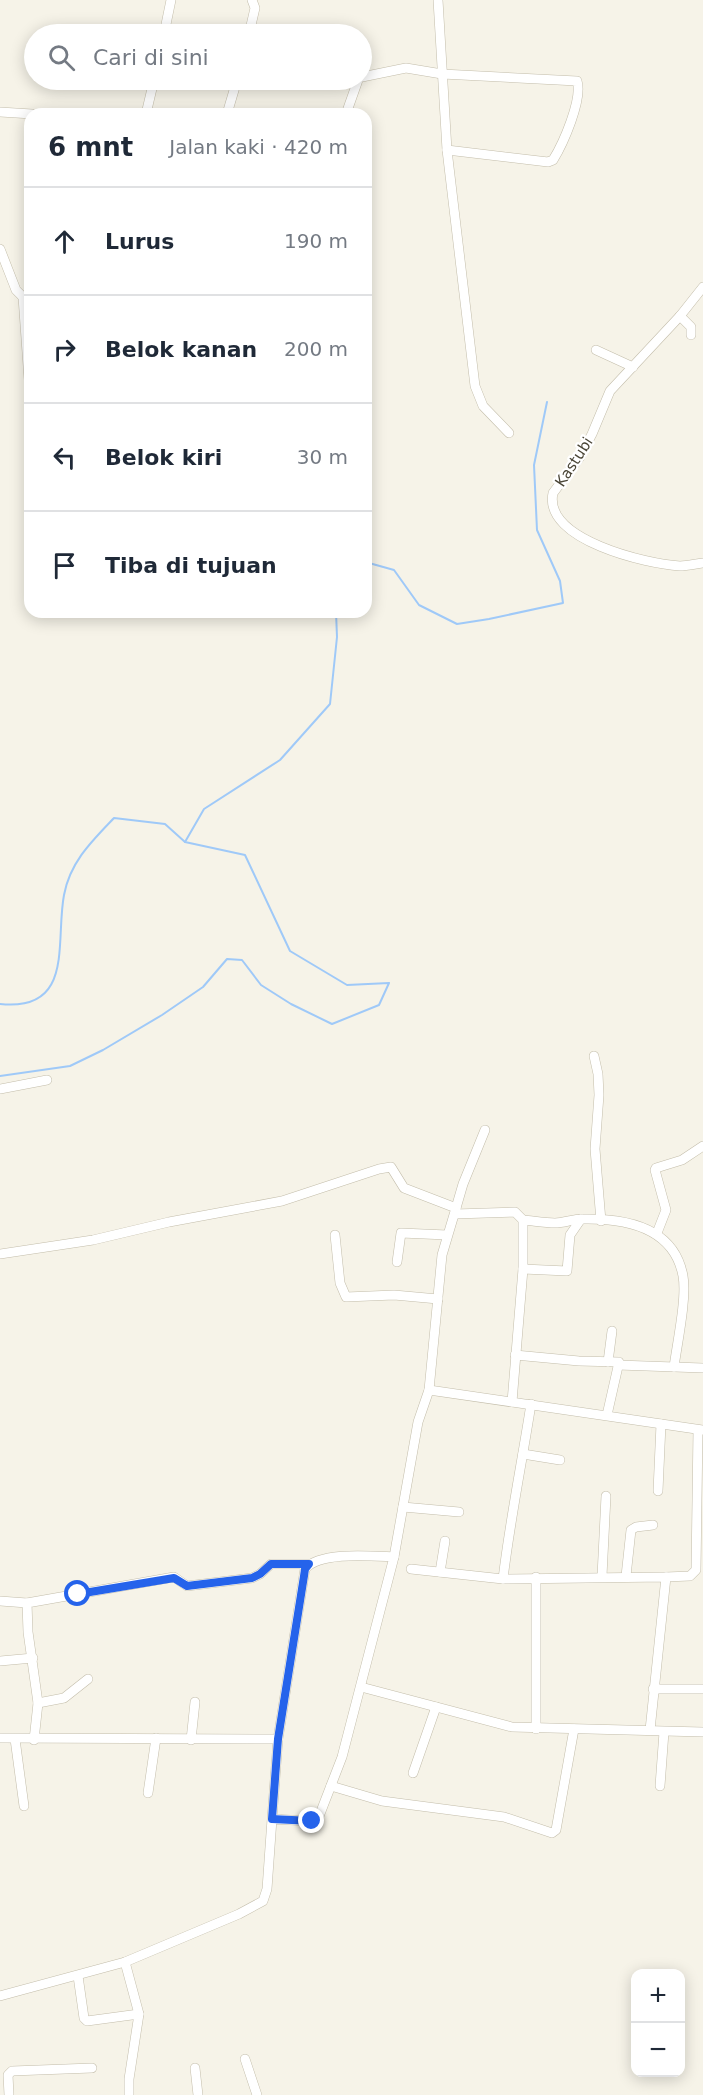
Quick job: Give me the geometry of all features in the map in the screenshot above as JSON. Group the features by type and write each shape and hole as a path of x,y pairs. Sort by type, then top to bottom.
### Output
{"street":[{"path":"166,24 171,0"},
{"path":"252,0 255,12 252,24"},
{"path":"438,0 447,150 475,386 483,405 509,433"},
{"path":"372,75 406,68 442,74 577,81 573,111 553,160 548,162 447,150"},
{"path":"147,108 152,90"},
{"path":"229,108 234,90"},
{"path":"348,108 355,90"},
{"path":"0,111 24,113"},
{"path":"0,249 16,290 24,295"},
{"name":"Kastubi","path":"703,287 680,316 610,391 580,457 552,499 554,510 564,524 587,540 612,552 682,566 703,563"},
{"path":"680,316 691,327 691,335"},
{"path":"596,350 633,367"},
{"path":"594,1056 599,1095 595,1149 601,1221"},
{"path":"0,1089 47,1080"},
{"path":"272,1819 316,1820 342,1757 394,1557 418,1422 429,1390 442,1255 462,1184 485,1130"},
{"path":"657,1233 665,1216 666,1205 655,1170 682,1160 703,1146"},
{"path":"0,1254 93,1240 169,1222 282,1201 389,1166 395,1170 404,1188 455,1211 515,1212 519,1213 523,1220 523,1269 512,1401"},
{"path":"523,1269 566,1273 570,1235 581,1219"},
{"path":"523,1220 556,1223 581,1219 626,1222 657,1233 674,1251 683,1276 674,1367"},
{"path":"397,1262 400,1233 447,1235"},
{"path":"334,1235 340,1283 346,1297 393,1296 438,1299"},
{"path":"608,1362 612,1331"},
{"path":"607,1415 621,1352"},
{"path":"515,1355 618,1364 703,1368"},
{"path":"411,1569 502,1579 690,1576 696,1570 700,1430 429,1390"},
{"path":"502,1579 510,1517 531,1404"},
{"path":"658,1491 660,1424"},
{"path":"523,1454 560,1460"},
{"path":"602,1576 606,1496"},
{"path":"403,1507 459,1512"},
{"path":"626,1576 631,1530 636,1527 653,1525"},
{"path":"440,1572 445,1541"},
{"path":"0,1602 27,1602 174,1578 187,1586 252,1578 271,1564 309,1564 345,1555 394,1557"},
{"path":"0,1996 125,1962 263,1901 267,1889 278,1739 305,1569 309,1564"},
{"path":"536,1577 536,1729"},
{"path":"650,1730 666,1577"},
{"path":"27,1602 28,1632 38,1703 34,1740"},
{"path":"0,1661 33,1658"},
{"path":"38,1703 64,1698 88,1679"},
{"path":"361,1687 512,1727 703,1732"},
{"path":"653,1689 703,1689"},
{"path":"191,1740 195,1702"},
{"path":"413,1773 436,1707"},
{"path":"331,1786 392,1802 492,1815 552,1833 556,1830 574,1729"},
{"path":"660,1786 664,1732"},
{"path":"0,1738 34,1740 278,1739"},
{"path":"148,1793 156,1738"},
{"path":"15,1739 24,1806"},
{"path":"125,1962 139,2014 129,2079 129,2095"},
{"path":"78,1976 84,2018 87,2022 139,2014"},
{"path":"245,2059 257,2095"},
{"path":"9,2095 8,2075 12,2071 92,2068"},
{"path":"195,2068 198,2095"}],"waterway":[{"path":"372,564 394,570 419,605 457,624 563,603 560,581 537,530 534,465 547,402"},
{"path":"0,1076 70,1066 103,1050 162,1015 203,987 227,959 242,960 261,985 291,1004 332,1024 379,1005 389,983 347,985 290,951 245,855 185,842 204,809 280,760 330,704 337,637 336,618"},
{"path":"0,1004 24,1004 40,997 51,985 57,970 64,895 71,872 83,853 114,818 165,824 185,842"}],"route":[{"path":"78,1594 174,1578 187,1586 252,1578 271,1564 309,1564 305,1569 278,1739 272,1819 312,1821"}]}
